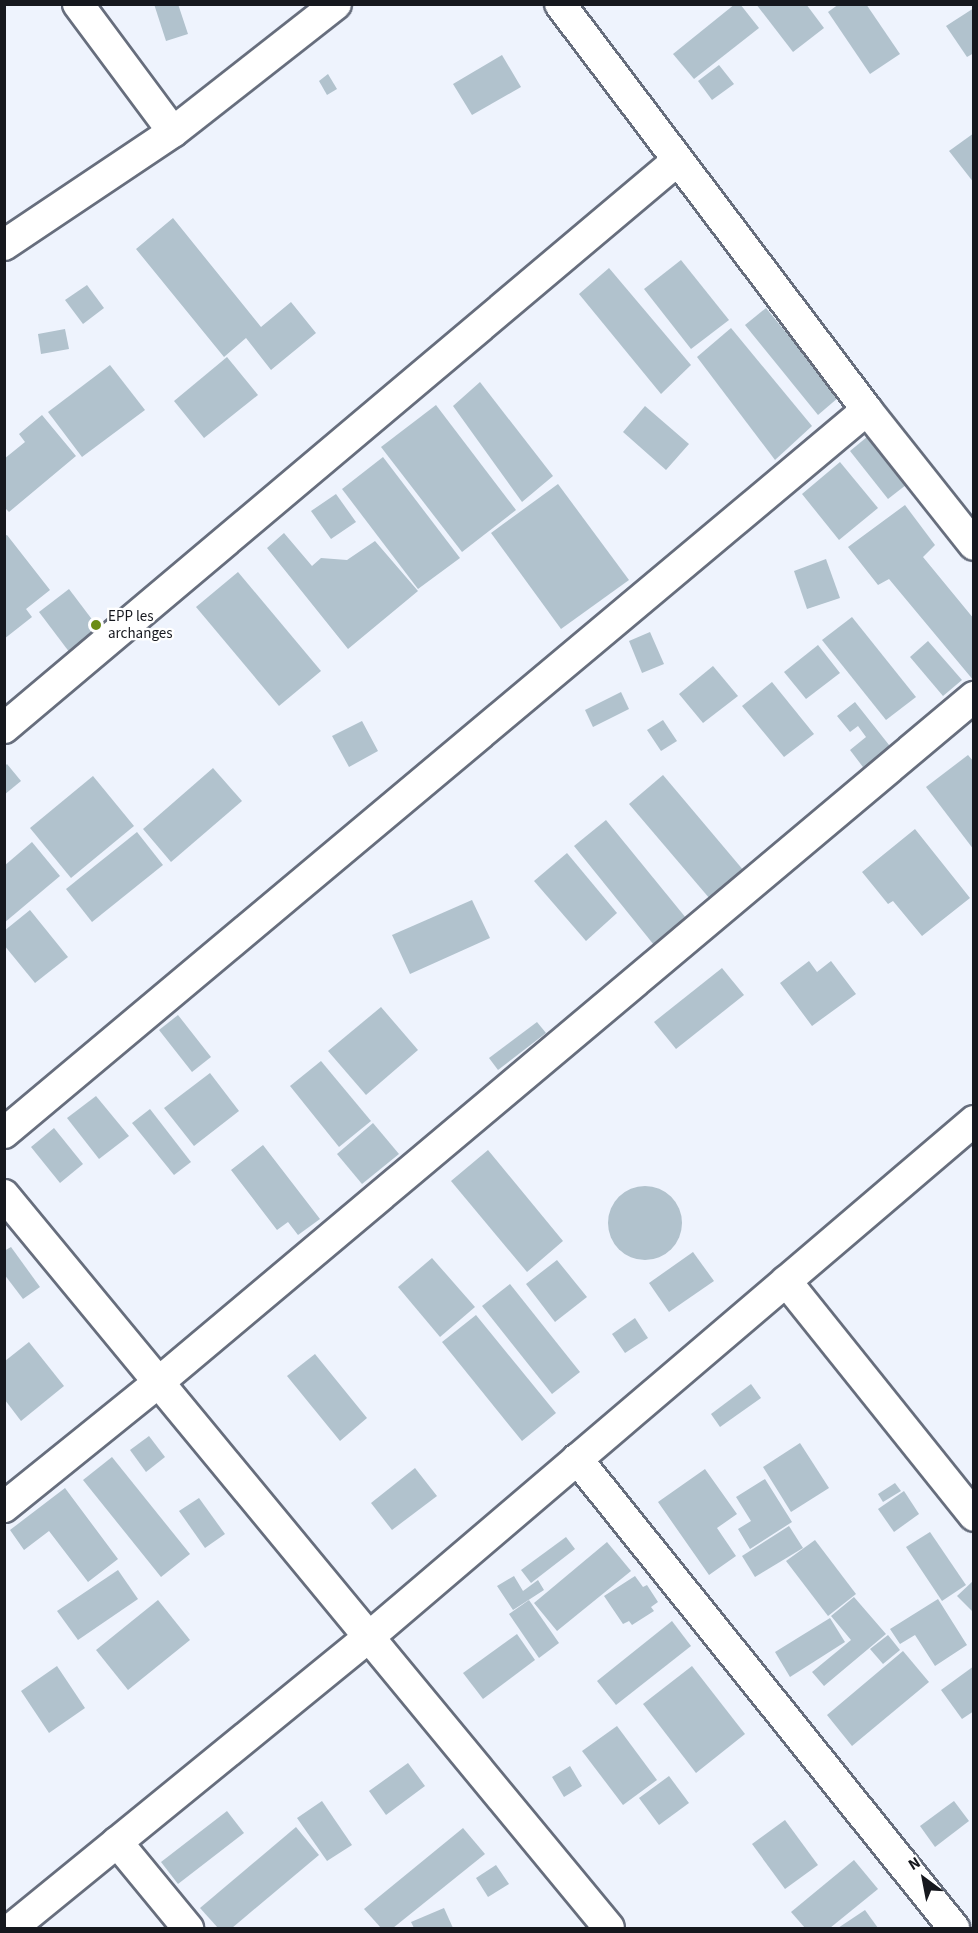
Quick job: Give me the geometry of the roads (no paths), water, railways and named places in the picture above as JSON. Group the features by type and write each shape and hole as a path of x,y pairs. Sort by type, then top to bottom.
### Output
{"street":[{"path":"78,4 173,132"},
{"path":"4,245 173,132 336,4"},
{"path":"560,4 867,410 974,545"},
{"path":"4,728 678,160"},
{"path":"4,1132 867,410"},
{"path":"4,1507 159,1382 974,698"},
{"path":"12,1929 369,1637 974,1121"},
{"path":"4,1195 609,1929"},
{"path":"786,1281 974,1516"},
{"path":"577,1459 954,1929"},
{"path":"117,1842 188,1929"}],"place":[{"name":"EPP les archanges","path":"96,625"}]}
